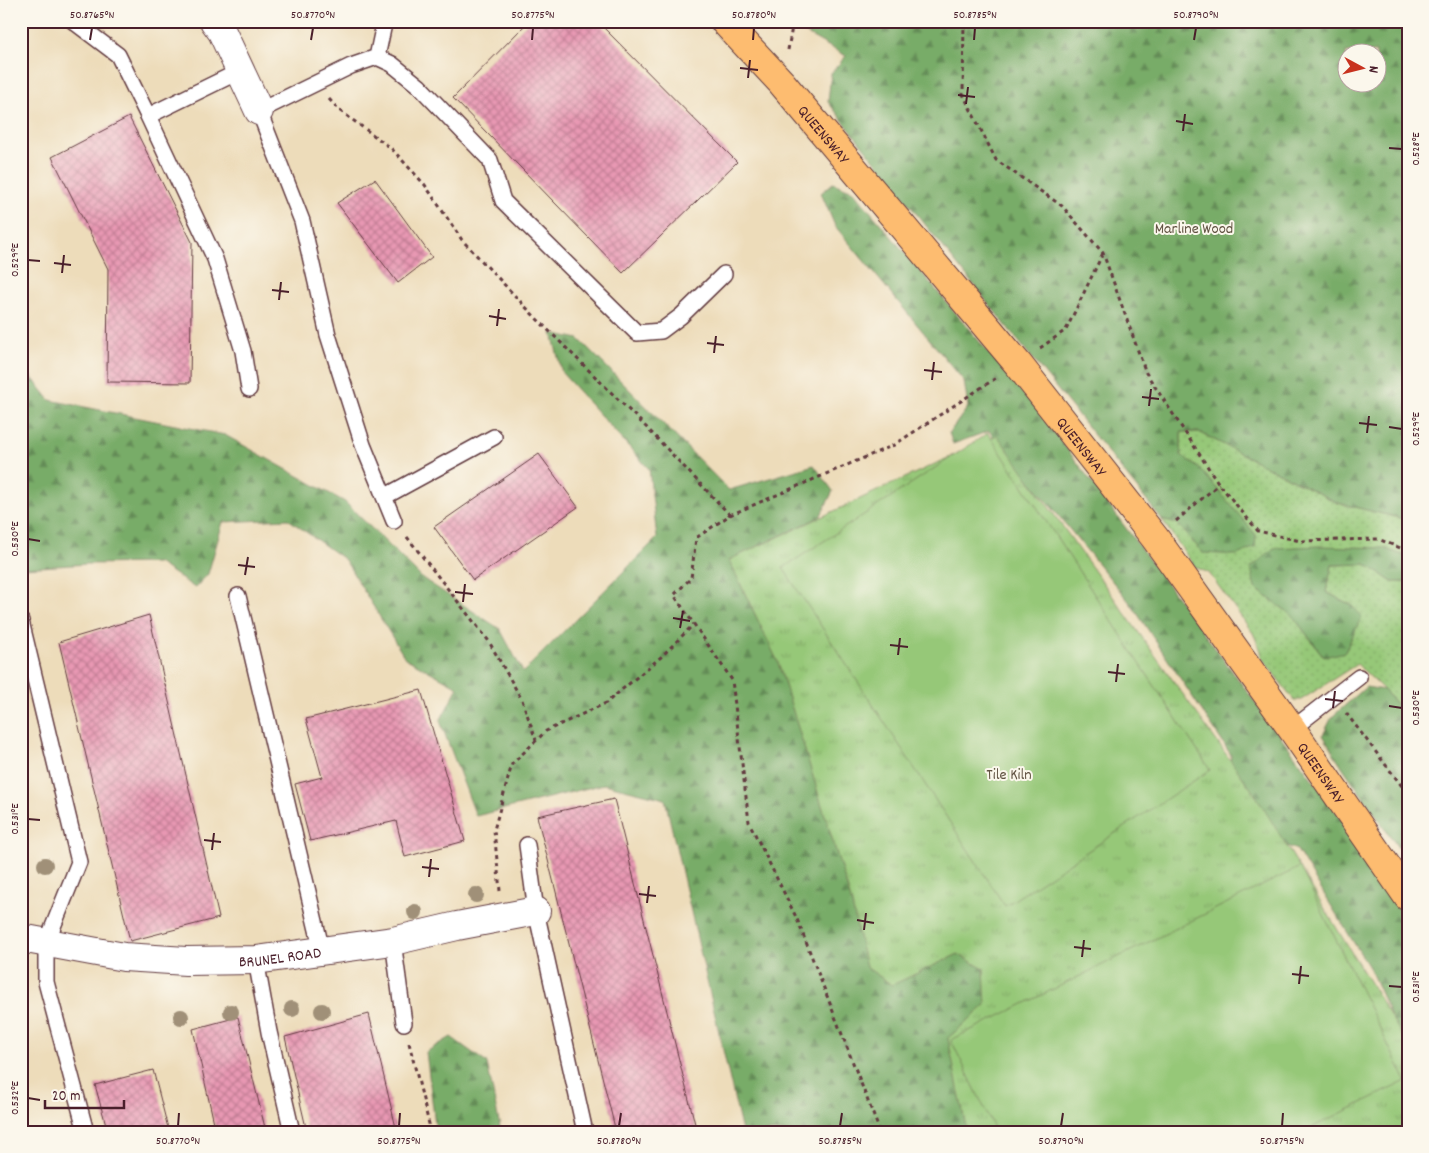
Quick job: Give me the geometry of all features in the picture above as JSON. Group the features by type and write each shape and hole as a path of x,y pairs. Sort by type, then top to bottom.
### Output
{"main road":[{"name":"QUEENSWAY","path":"724,21 781,82 1018,364 1155,538 1292,729 1408,897"}],"street":[{"path":"214,21 222,32 259,111"},
{"name":"BRUNEL ROAD","path":"34,941 124,957 186,961 256,960 393,942 457,926 536,911"}],"lane":[{"path":"73,21 118,55 148,116 215,259 243,351 249,389"},
{"path":"377,57 383,21"},
{"path":"394,520 363,445 328,335 302,221 259,111 351,66 377,57 392,64 418,86 490,160 503,201 637,333 661,331 681,316 724,274"},
{"path":"148,116 240,70"},
{"path":"384,497 494,437"},
{"path":"238,596 322,951"},
{"path":"21,621 78,862 34,941 86,1132"},
{"path":"1292,729 1359,677"},
{"path":"528,845 536,911 585,1132"},
{"path":"393,942 404,1023"},
{"path":"256,960 269,1032 292,1132"}],"path":[{"path":"964,21 963,94 996,160 1062,206 1103,253 1146,372 1219,484 1258,530 1300,541 1378,539 1408,551"},
{"path":"316,83 339,110 391,148 425,185 462,240 536,318 646,426 730,515"},
{"path":"880,1132 797,919 750,822 732,680 674,595 691,578 696,538 730,515 894,445 1018,364 1066,330 1103,253"},
{"path":"1155,538 1219,484"},
{"path":"394,520 488,640 522,700 536,740"},
{"path":"503,917 494,830 512,764 546,730 606,703 661,657 694,624"},
{"path":"1334,696 1408,794"},
{"path":"404,1023 431,1132"}],"green space":[{"name":"Marline Wood","path":"760,21 1408,21 1408,520 1338,503 1199,432 1181,432 1181,455 1201,470 1256,535 1255,547 1237,555 1203,553 1178,524 1162,520 828,102 831,73 846,56 807,34"},
{"path":"833,183 853,191 1047,422 1342,819 1408,923 1408,1055 1370,969 1297,850 1266,838 1228,790 1231,755 1131,604 989,431 953,444 949,433 968,407 964,381 835,226 821,193"},
{"path":"552,333 579,339 729,490 814,465 833,491 820,517 729,560 778,662 851,900 866,967 892,985 958,954 984,969 986,1005 948,1038 967,1132 742,1132 665,799 604,784 476,816 440,721 458,687 405,658 345,560 288,519 223,522 208,574 195,588 158,563 88,564 24,568 21,572 21,364 50,400 225,435 345,502 422,578 500,629 523,672 657,538 649,469 562,373"},
{"path":"1181,432 1199,432 1338,503 1408,520 1408,557 1383,548 1255,588 1292,615 1324,657 1351,605 1326,592 1332,565 1366,564 1392,582 1408,582 1408,718 1384,690 1357,664 1301,700 1294,700 1261,657 1261,651 1253,633 1209,573 1195,567 1162,520 1178,524 1203,553 1201,470 1181,455"},
{"path":"988,433 1210,770 1005,906 783,568"},
{"name":"Tile Kiln","path":"997,435 1256,796 1394,1022 1408,1046 1408,1132 967,1132 948,1038 986,1005 984,969 958,954 892,985 866,967 851,900 778,662 729,560"},
{"path":"1321,546 1383,548 1408,557 1408,582 1392,582 1366,564 1332,565 1326,592 1351,605 1362,616 1345,652 1324,657 1292,615 1255,588 1251,568 1274,548"},
{"path":"1366,687 1384,690 1408,718 1408,862 1339,762 1323,735 1332,717"},
{"path":"1300,867 1406,1081 1303,1132 996,1132 951,1040"},
{"path":"451,1037 487,1063 501,1132 436,1132 426,1052"}],"building":[{"path":"529,21 597,21 737,162 623,273 453,98"},
{"path":"129,117 192,242 190,383 107,382 108,269 52,157"},
{"path":"375,179 432,257 398,283 337,203"},
{"path":"539,454 578,507 473,580 434,527"},
{"path":"149,615 219,918 130,941 59,642"},
{"path":"421,690 465,841 405,857 396,821 310,841 295,784 322,777 306,719"},
{"path":"614,799 697,1132 616,1132 537,816"},
{"path":"369,1014 397,1132 307,1132 285,1037"},
{"path":"238,1017 266,1132 216,1132 193,1029"},
{"path":"153,1070 169,1132 108,1132 95,1085"}]}
